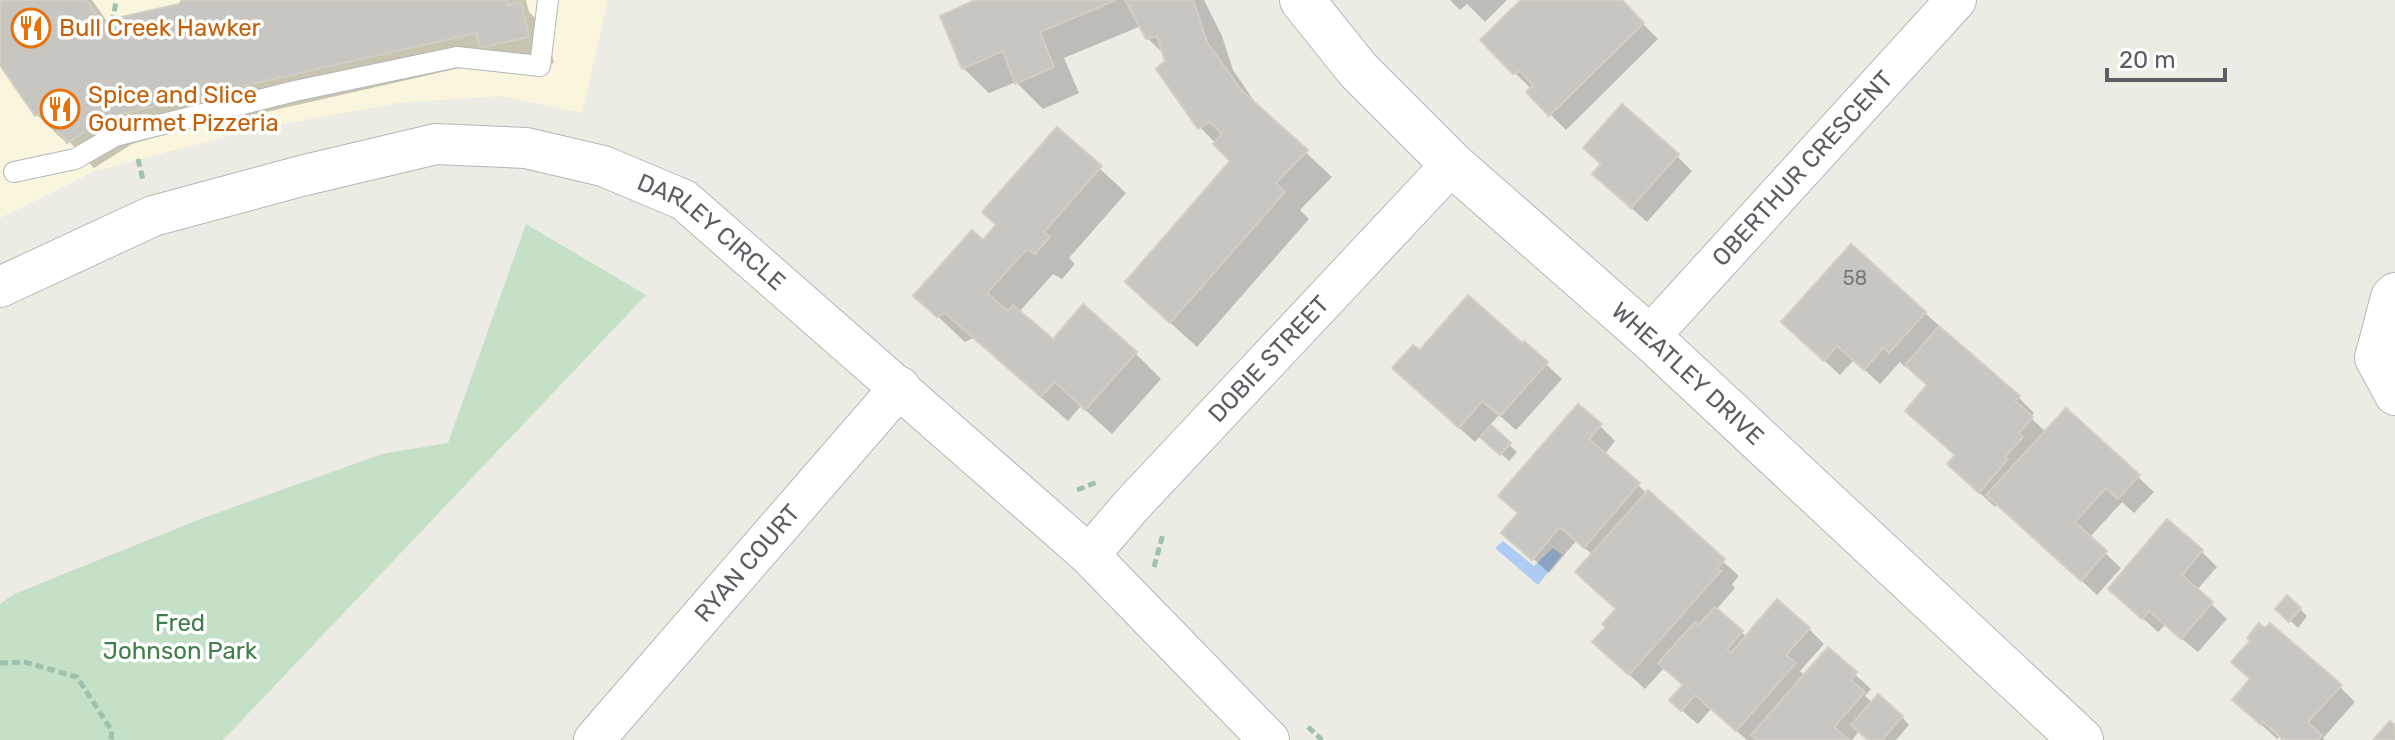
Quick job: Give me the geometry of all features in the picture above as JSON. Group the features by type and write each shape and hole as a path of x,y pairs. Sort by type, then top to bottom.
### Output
{"street":[{"name":"WHEATLEY DRIVE","path":"1302,0 1358,70 1452,164 1649,337 2081,740"},
{"name":"OBERTHUR CRESCENT","path":"1649,337 1956,0"},
{"name":"DARLEY CIRCLE","path":"0,287 153,216 436,144 526,148 603,166 684,200 900,387 1284,730"},
{"name":"DOBIE STREET","path":"1089,555 1131,506 1452,164"},
{"path":"2395,293 2391,297 2375,358 2395,395"},
{"name":"RYAN COURT","path":"594,740 900,387"}],"lane":[{"path":"14,172 75,159 115,136 295,91 457,57 540,66 548,0"}],"path":[{"path":"111,35 116,0"},
{"path":"1068,493 1101,480 1163,534 1154,567 1159,580"},
{"path":"0,663 24,662 77,677 112,731 111,740"},
{"path":"1284,730 1322,740"}],"shaded area":[{"path":"0,0 608,0 582,113 501,96 397,103 251,130 95,171 0,218"}],"green space":[{"name":"Fred Johnson Park","path":"526,224 646,295 223,740 0,740 0,604 14,594 203,518 382,454 448,443"}],"water":[{"path":"1503,541 1534,566 1553,548 1562,555 1538,585 1495,548"}],"building":[{"path":"0,0 86,0 111,35 122,17 179,4 182,0 507,0 508,5 521,2 529,37 480,48 476,33 129,112 106,118 67,143 43,111 35,116 0,65"},
{"path":"975,0 1116,0 1040,32 1054,67 1015,84 1003,51 962,69 940,16"},
{"path":"1125,0 1193,0 1207,42 1241,90 1308,150 1276,183 1285,192 1170,323 1125,282 1230,161 1213,144 1222,134 1210,122 1198,129 1156,69 1165,61 1157,36 1146,39"},
{"path":"1521,0 1622,0 1644,23 1549,116 1526,92 1533,85 1520,71 1513,74 1480,40"},
{"path":"1622,104 1679,154 1631,208 1592,174 1601,164 1583,148"},
{"path":"1057,127 1102,166 1044,232 1050,237 1035,254 1026,250 987,293 1008,311 1013,305 1053,339 1083,304 1137,352 1085,410 1055,382 1041,397 945,313 937,317 913,296 972,230 983,240 996,225 982,212"},
{"path":"1851,244 1926,312 1889,353 1883,348 1864,370 1837,346 1824,361 1781,322"},
{"path":"1468,295 1548,362 1500,416 1482,401 1459,428 1392,368 1413,345 1420,350"},
{"path":"1939,326 2020,396 2015,401 2033,417 2019,433 2023,437 2005,457 2008,459 1979,493 1947,464 1955,455 1905,411 1927,385 1905,365"},
{"path":"1578,404 1602,424 1589,439 1640,483 1584,548 1560,527 1532,560 1501,533 1518,513 1498,496"},
{"path":"2066,408 2140,475 2118,499 2106,488 2075,522 2107,551 2081,581 1986,495"},
{"path":"1491,425 1511,443 1500,455 1480,437"},
{"path":"1648,490 1725,559 1717,568 1721,571 1629,675 1592,642 1606,627 1602,624 1616,609 1575,572"},
{"path":"2167,519 2203,550 2182,575 2213,602 2181,639 2149,611 2142,619 2108,589"},
{"path":"2287,595 2301,608 2289,622 2275,609"},
{"path":"1777,599 1810,628 1786,655 1796,663 1736,731 1695,695 1681,711 1669,700 1683,685 1658,663 1695,622 1698,625 1715,607 1743,631 1727,649 1731,653"},
{"path":"2259,623 2265,628 2270,623 2342,685 2308,722 2322,735 2318,740 2283,740 2232,700 2250,679 2231,662 2250,641 2247,638"},
{"path":"1828,647 1857,672 1851,680 1865,692 1834,727 1849,740 1757,740 1751,735"},
{"path":"1878,694 1903,716 1882,740 1868,740 1851,725"},
{"path":"2390,721 2395,725 2395,740 2373,740"}],"place":[{"name":"Bull Creek Hawker","path":"31,28"},
{"name":"Spice and Slice Gourmet Pizzeria","path":"60,109"}]}
